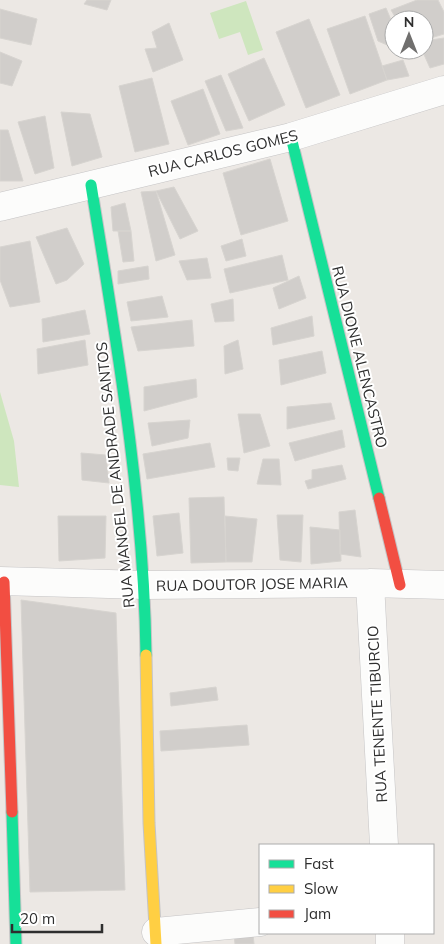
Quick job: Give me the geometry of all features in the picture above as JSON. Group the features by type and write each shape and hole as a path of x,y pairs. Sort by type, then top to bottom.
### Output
{"street":[{"name":"RUA CARLOS GOMES","path":"0,207 291,138 444,90"},
{"name":"RUA DIONE ALENCASTRO","path":"291,138 400,584"},
{"name":"RUA MANOEL DE ANDRADE SANTOS","path":"91,185 117,348 145,584 149,822 156,938"},
{"name":"RUA DOUTOR JOSE MARIA","path":"2,582 145,584 370,582 444,585"},
{"path":"2,582 16,944"},
{"name":"RUA TENENTE TIBURCIO","path":"370,582 384,844"},
{"path":"156,938 259,922"}],"green space":[{"path":"246,1 263,50 248,55 240,32 219,39 210,13"},
{"path":"0,392 14,441 19,487 0,485"}],"building":[{"path":"87,0 111,0 107,10 84,4"},
{"path":"417,0 438,0 444,12 444,34 434,37 434,10 391,10"},
{"path":"386,8 387,10 384,10 384,44 378,41 369,14"},
{"path":"0,9 37,19 31,45 0,38"},
{"path":"365,16 387,80 350,94 327,29"},
{"path":"309,19 340,95 306,108 276,32"},
{"path":"169,23 183,60 153,72 145,49 157,48 152,32"},
{"path":"444,38 444,64 430,68 426,60 434,60 434,40"},
{"path":"0,52 22,61 12,86 0,83"},
{"path":"264,58 285,105 249,121 228,74"},
{"path":"403,60 409,76 387,80 382,66"},
{"path":"221,75 243,128 226,131 205,81"},
{"path":"152,78 169,144 135,152 119,86"},
{"path":"203,89 220,134 188,145 171,101"},
{"path":"61,112 90,114 102,157 72,166"},
{"path":"45,116 54,168 35,174 18,122"},
{"path":"0,130 8,130 23,181 0,181"},
{"path":"270,159 288,221 241,235 223,173"},
{"path":"174,187 198,231 180,239 156,191"},
{"path":"156,191 175,255 156,261 141,192"},
{"path":"125,203 131,231 113,231 111,207"},
{"path":"67,228 84,264 67,280 56,284 36,237"},
{"path":"118,231 131,231 134,261 123,262"},
{"path":"242,239 246,256 226,261 221,246"},
{"path":"30,241 40,302 10,307 0,280 0,247"},
{"path":"282,255 288,280 230,293 224,269"},
{"path":"207,258 211,278 187,280 179,261"},
{"path":"148,266 149,279 118,284 118,271"},
{"path":"299,276 306,298 279,309 273,288"},
{"path":"162,296 168,317 131,321 127,302"},
{"path":"233,299 234,321 215,322 211,304"},
{"path":"85,310 90,334 43,342 42,319"},
{"path":"312,316 314,336 273,345 271,328"},
{"path":"192,320 194,346 138,351 131,327"},
{"path":"85,340 88,365 38,374 37,349"},
{"path":"238,340 243,369 225,374 224,346"},
{"path":"322,351 326,373 281,385 279,360"},
{"path":"196,379 197,397 144,411 144,387"},
{"path":"331,403 335,419 287,429 287,407"},
{"path":"238,414 260,414 270,446 244,453"},
{"path":"190,420 188,438 152,446 148,423"},
{"path":"342,430 345,447 295,461 289,443"},
{"path":"210,443 215,467 147,479 143,454"},
{"path":"81,453 106,455 109,483 82,480"},
{"path":"227,458 240,458 238,471 228,470"},
{"path":"263,459 279,459 281,485 257,484"},
{"path":"342,465 346,479 308,489 305,481 312,479 312,470"},
{"path":"224,497 226,562 191,563 189,498"},
{"path":"355,510 361,557 340,554 339,512"},
{"path":"179,513 183,553 157,556 153,516"},
{"path":"277,515 303,515 301,562 280,560"},
{"path":"58,516 106,516 105,558 59,561"},
{"path":"225,516 257,519 252,562 226,562"},
{"path":"310,527 340,530 341,561 311,564"},
{"path":"21,600 116,613 125,890 30,892"},
{"path":"216,687 218,700 171,706 170,693"},
{"path":"247,725 249,745 161,751 160,731"},
{"path":"253,934 254,944 235,944 234,935"}],"traffic: fast":[{"path":"291,137 379,498"},
{"path":"91,185 119,360 134,478 140,537 146,655"},
{"path":"12,812 16,944"}],"traffic: slow":[{"path":"146,655 149,823 156,944"}],"traffic: jam":[{"path":"379,498 400,585"},
{"path":"4,582 12,812"}]}
